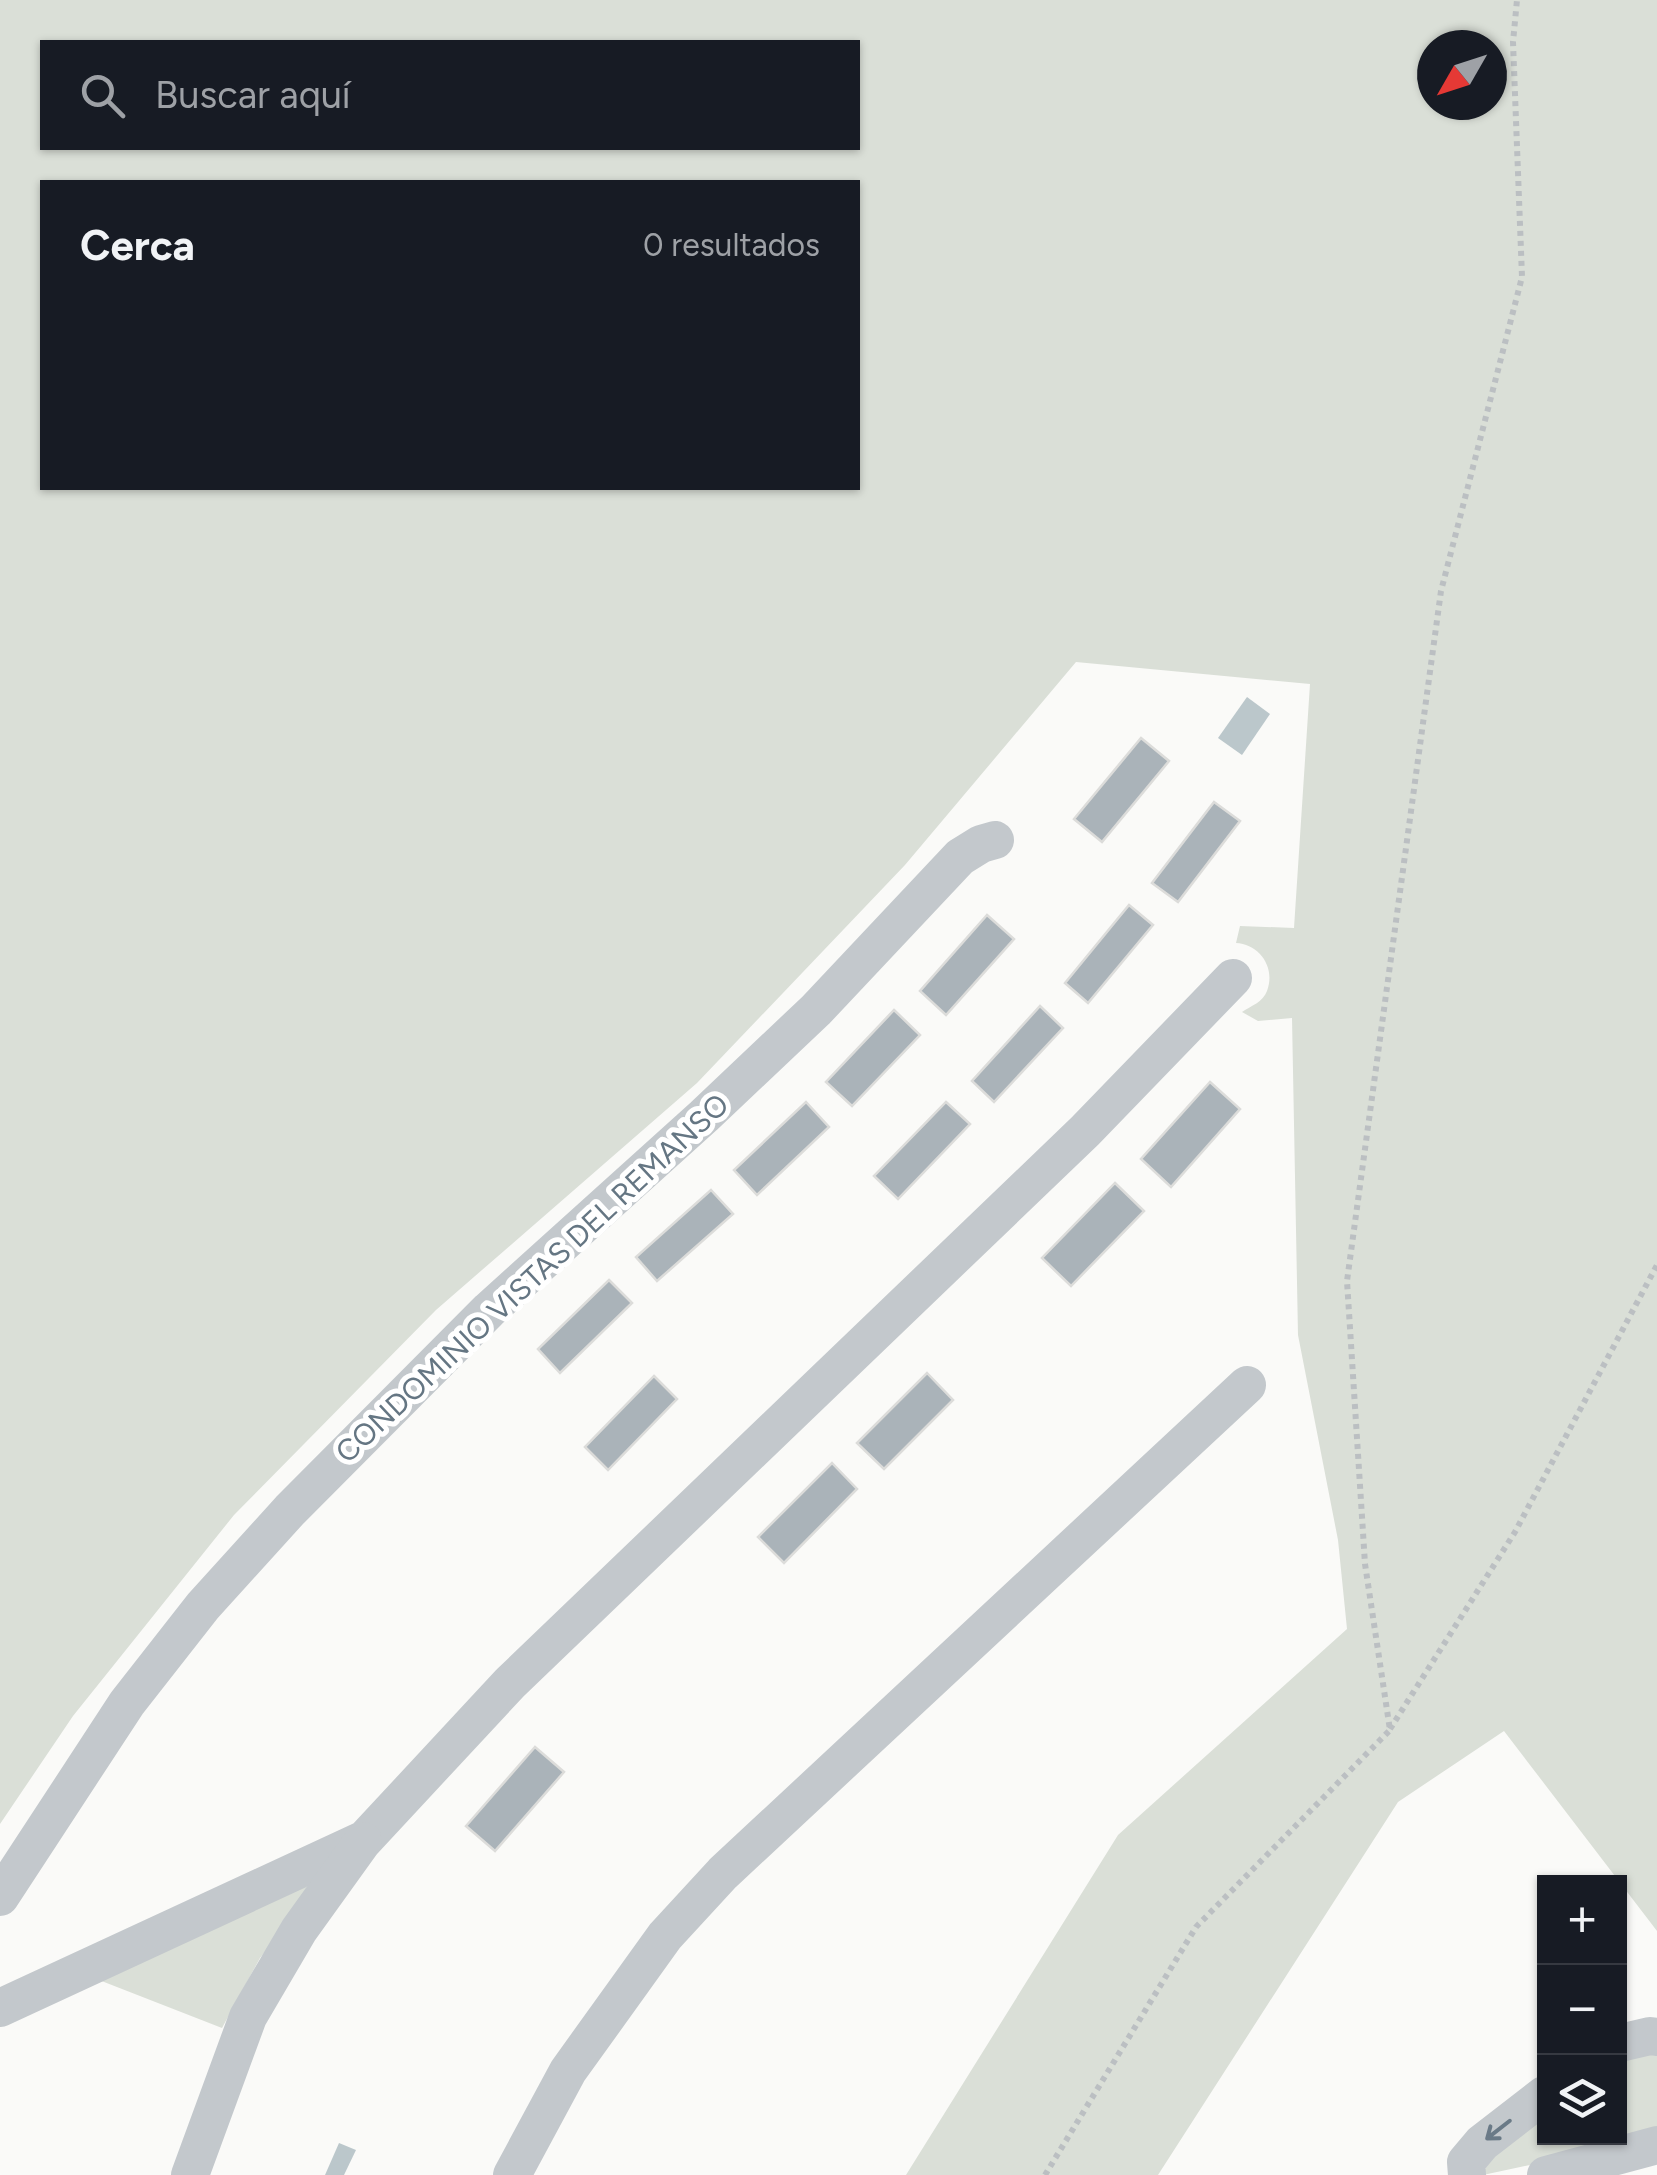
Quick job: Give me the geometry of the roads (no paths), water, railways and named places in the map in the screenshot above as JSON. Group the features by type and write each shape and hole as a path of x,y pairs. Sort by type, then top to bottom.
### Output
{"street":[{"name":"CONDOMINIO VISTAS DEL REMANSO","path":"0,1897 127,1703 203,1606 278,1522 475,1323 804,1022 960,857 996,840"},
{"path":"190,2175 248,2018 299,1930 364,1839 510,1683 1085,1131 1233,978"},
{"path":"512,2175 568,2072 665,1936 723,1873 1247,1386"},
{"path":"0,2008 364,1839"},
{"path":"1627,2041 1657,2037"},
{"path":"1467,2175 1466,2162 1482,2143 1537,2100"},
{"path":"1546,2175 1657,2145"}]}
